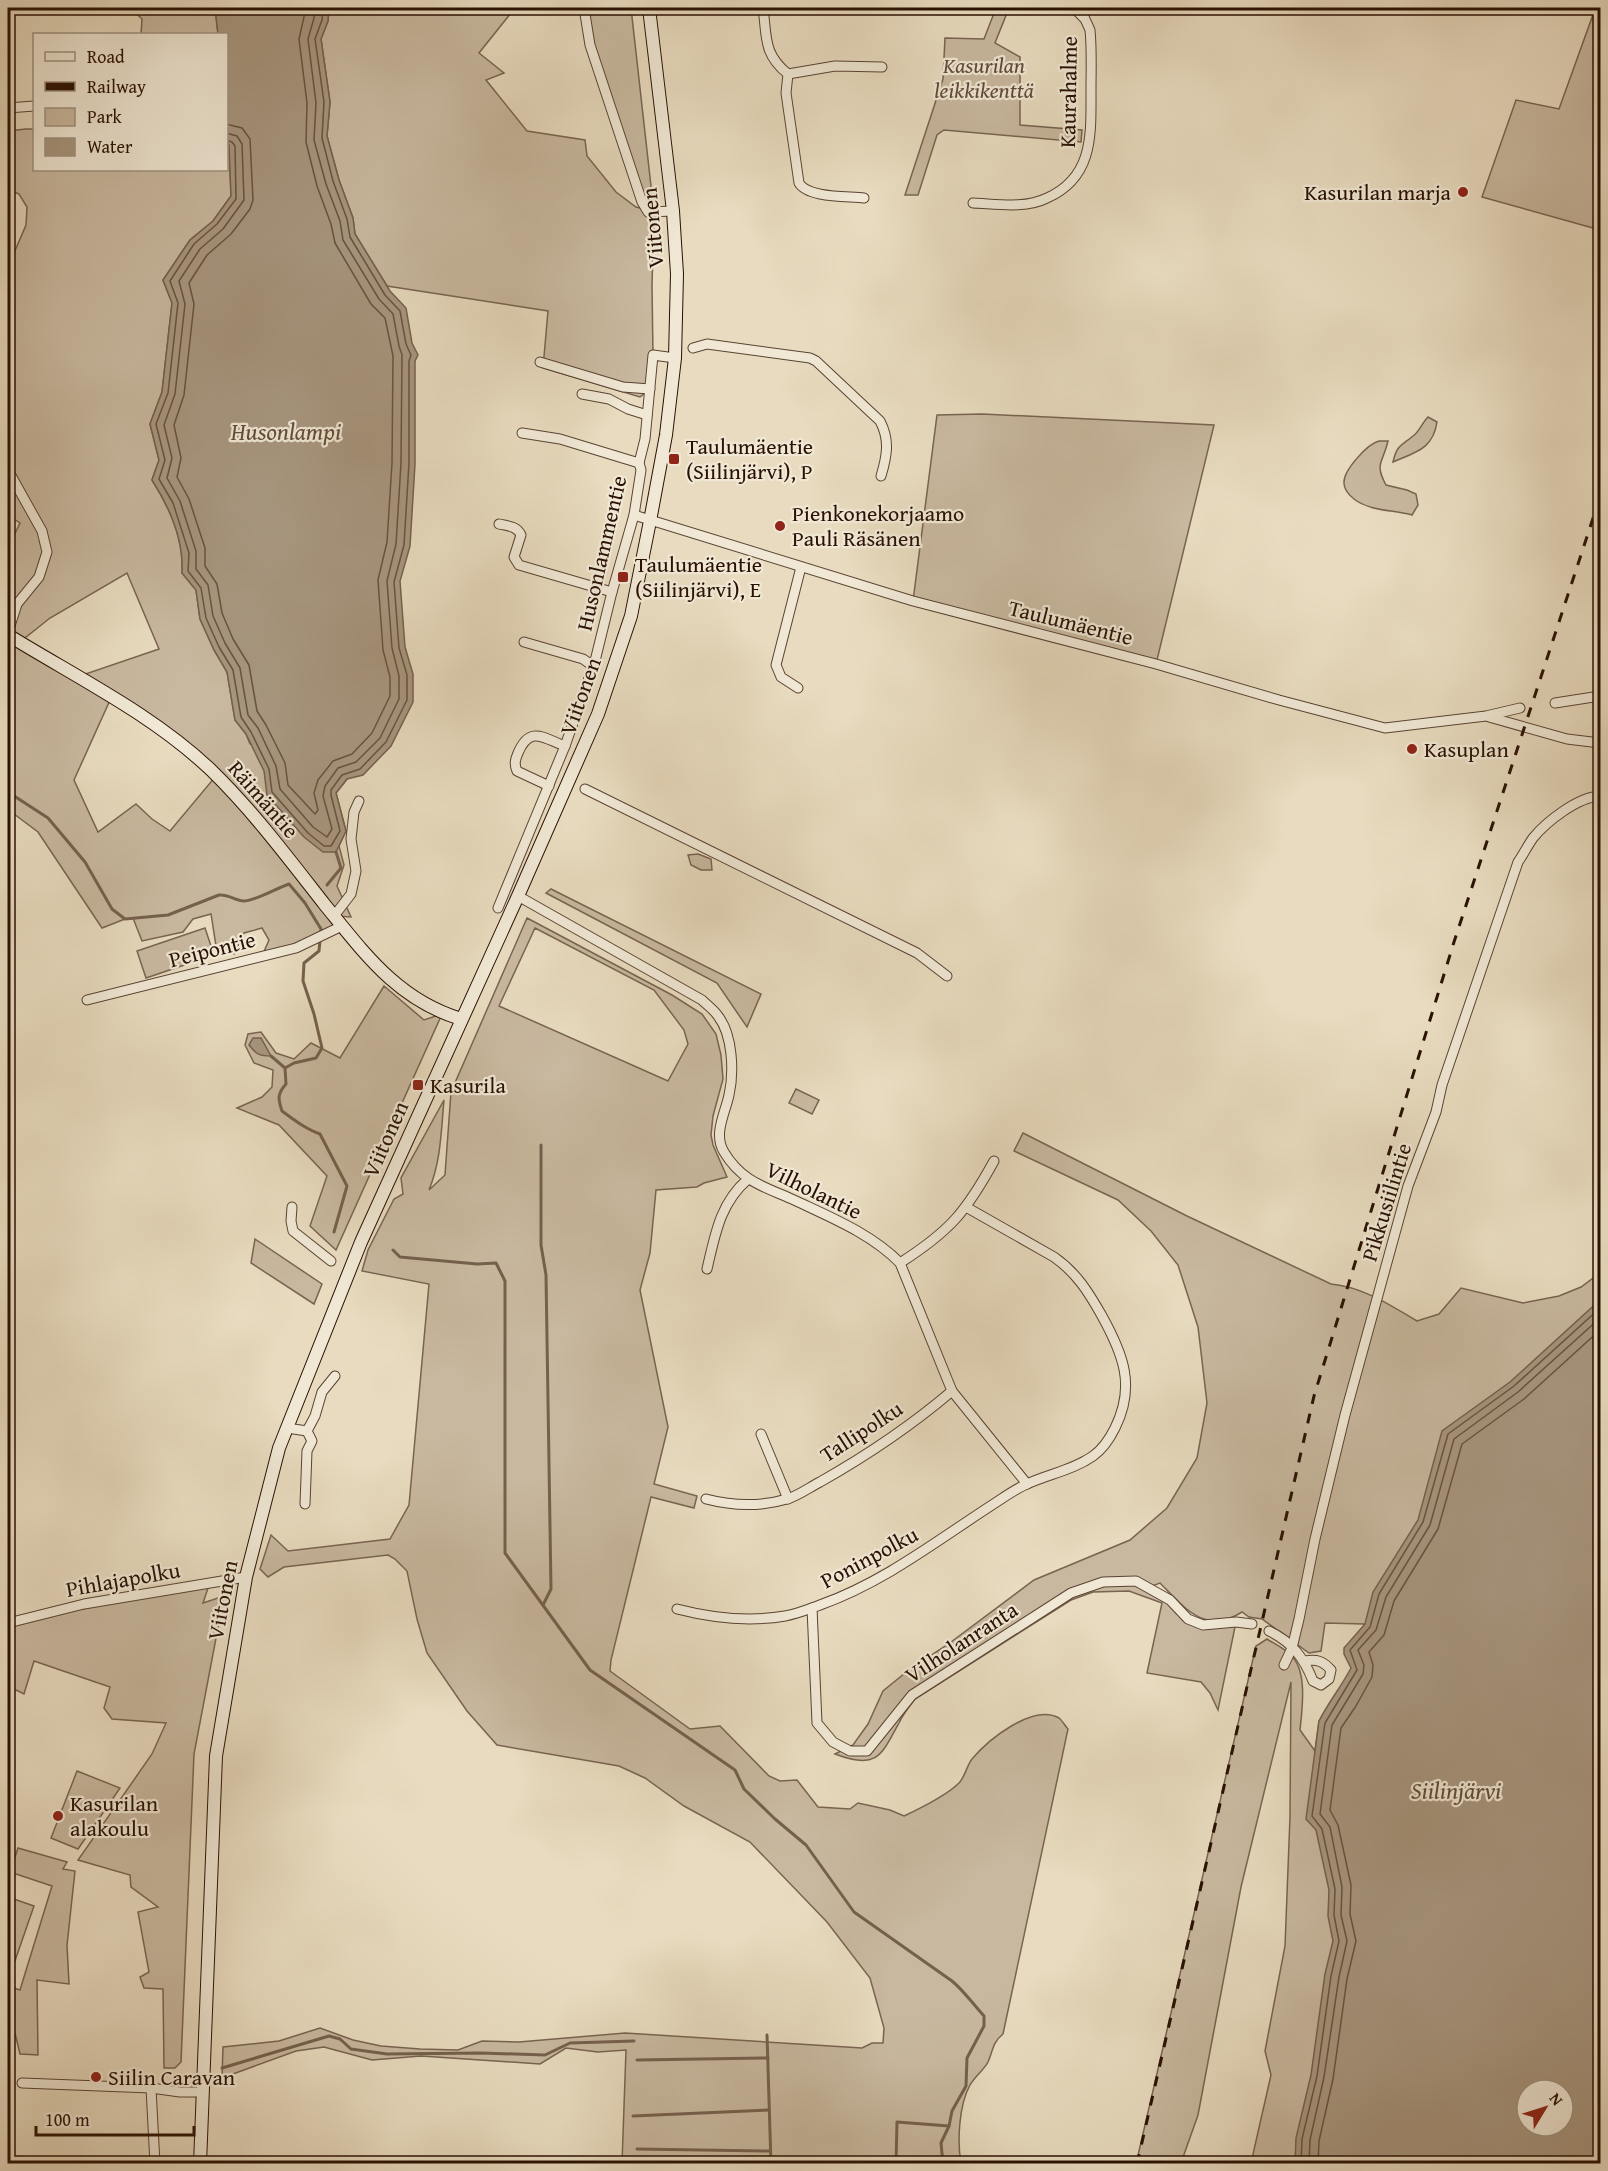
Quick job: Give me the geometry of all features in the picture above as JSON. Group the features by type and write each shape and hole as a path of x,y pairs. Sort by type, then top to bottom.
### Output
{"main road":[{"name":"Viitonen","path":"200,2163 216,1756 246,1577 279,1448 361,1242 598,714 630,616 651,520 666,435 675,358 677,273 673,211 649,8"},
{"name":"Räimäntie","path":"8,633 162,729 211,770 261,825 360,949 390,980 413,998 442,1014 461,1019"}],"street":[{"path":"584,8 590,45 642,202 648,212 673,211"},
{"path":"763,8 770,55 788,74 835,66 882,67"},
{"name":"Kaurahalme","path":"974,203 1019,204 1047,199 1064,189 1072,181 1087,157 1091,135 1090,37 1085,19 1074,8"},
{"path":"788,74 786,93 797,176 802,189 811,193 864,198"},
{"path":"8,108 33,106"},
{"path":"693,348 707,344 810,358 816,361 879,421 886,432 888,455 881,476"},
{"name":"Husonlammentie","path":"498,908 565,746 593,666 634,515 641,470 639,463 645,439 653,355 675,358"},
{"path":"540,362 623,387 650,389"},
{"path":"582,394 609,399 647,416"},
{"path":"522,433 560,439 639,463"},
{"path":"8,462 9,472 42,531 47,552 39,577 17,604 8,633"},
{"name":"Taulumäentie","path":"634,515 913,601 1156,664 1385,728 1486,716 1520,708"},
{"path":"499,524 515,528 520,532 514,557 519,565 612,592"},
{"path":"798,688 781,677 776,665 801,567"},
{"path":"524,642 583,659 593,666"},
{"path":"1555,702 1600,696"},
{"name":"Taulumäentie","path":"1486,716 1567,739 1600,743"},
{"path":"549,786 517,771 515,759 522,744 529,736 535,734 565,746"},
{"path":"585,789 917,952 947,976"},
{"name":"Pikkusiilintie","path":"1284,1665 1292,1648 1345,1415 1408,1186 1436,1112 1442,1085 1518,862 1533,839 1550,822 1570,807 1600,796"},
{"path":"338,921 351,894 356,871 351,839 354,812 359,801"},
{"name":"Vilholantie","path":"518,896 702,1000 719,1017 728,1039 733,1066 729,1097 720,1126 723,1150 747,1179 842,1224 888,1250 900,1263 952,1391 1027,1484"},
{"name":"Peipontie","path":"87,1000 296,948 338,921"},
{"path":"900,1263 935,1240 966,1208 994,1161"},
{"path":"707,1269 723,1209 735,1190 747,1179"},
{"path":"292,1207 293,1231 331,1261"},
{"name":"Poninpolku","path":"677,1609 706,1616 745,1619 786,1616 858,1590 892,1572 991,1505 1027,1484 1076,1466 1095,1455 1110,1438 1126,1398 1124,1365 1118,1348 1091,1296 1068,1267 1027,1241 966,1208"},
{"path":"305,1504 307,1451 312,1441 308,1431 322,1392 335,1376"},
{"name":"Tallipolku","path":"706,1499 748,1506 788,1499 844,1468 927,1412 952,1391"},
{"path":"287,1428 308,1431"},
{"path":"761,1434 788,1499"},
{"name":"Pihlajapolku","path":"8,1623 84,1604 246,1577"},
{"name":"Vilholanranta","path":"812,1608 817,1723 833,1742 850,1751 867,1751 912,1695 944,1673 1071,1593 1103,1582 1136,1581 1170,1600 1188,1619 1203,1625 1236,1622 1252,1624"},
{"path":"1269,1631 1277,1635 1305,1661"},
{"path":"21,2083 203,2092"},
{"path":"151,2088 155,2163"}],"green space":[{"path":"130,8 215,8 218,33 141,33 142,19"},
{"path":"329,8 515,8 479,53 504,73 486,80 527,131 585,140 587,156 616,192 636,207 644,209 590,45 584,8 631,8 654,213 649,212 654,218 653,355 650,389 640,397 543,368 548,311 387,286 355,234 353,218 339,180 327,136 330,102 321,39 328,21"},
{"name":"Kasurilan leikkikenttä","path":"996,8 1009,8 995,43 1020,57 1020,125 1082,130 1081,142 944,130 937,135 918,195 905,195 943,79 945,38 984,39"},
{"path":"1593,8 1600,8 1600,230 1482,197 1516,100 1559,109 1595,9"},
{"path":"33,129 33,171 228,171 228,141 231,196 213,221 190,240 163,280 172,303 162,392 150,424 159,460 152,480 165,502 178,536 182,573 196,590 200,619 227,672 235,720 246,734 250,744 347,779 336,793 346,831 339,846 344,865 337,886 351,917 335,916 342,926 262,956 269,940 262,928 244,933 234,954 216,946 211,914 193,919 183,932 142,941 133,918 102,928 38,832 10,811 8,814 8,548 20,523 8,515 8,267 26,225 27,207 19,194 8,189 8,131","holes":["127,573 159,649 77,677 20,642 50,618","111,698 216,776 170,831 136,804 98,832 74,780"]},
{"path":"982,414 1214,425 1156,664 913,601 937,415"},
{"path":"1428,417 1437,422 1432,438 1416,452 1393,462 1398,449 1415,434"},
{"path":"1388,441 1380,467 1382,478 1386,485 1416,494 1418,505 1412,515 1367,506 1354,499 1345,488 1347,472 1357,459 1374,443"},
{"path":"698,854 711,859 712,870 701,870 691,865 688,855"},
{"path":"551,889 761,994 747,1027 717,983 546,893"},
{"path":"527,918 672,995 702,1014 716,1034 723,1079 713,1116 711,1135 727,1177 697,1187 656,1190 650,1253 640,1290 668,1427 654,1484 697,1496 694,1508 651,1497 610,1671 690,1729 720,1726 769,1776 780,1781 797,1780 818,1807 850,1809 858,1803 890,1810 904,1816 954,1788 979,1751 1024,1719 1037,1715 1048,1715 1059,1718 1068,1729 1003,2034 995,2043 988,2062 970,2085 963,2103 959,2134 961,2163 622,2163 626,2050 598,2052 566,2048 540,2064 421,2056 372,2060 324,2047 296,2051 222,2078 223,2047 279,2041 320,2028 353,2040 381,2046 420,2049 458,2050 482,2041 519,2042 625,2033 862,2048 872,2043 883,2043 884,2028 870,1978 827,1922 750,1842 684,1806 645,1778 619,1766 497,1745 467,1711 427,1653 407,1571 395,1559 388,1555 284,1567 268,1577 260,1569 271,1535 288,1551 390,1539 409,1505 429,1284 362,1271 368,1250 394,1199 403,1194 401,1178 444,1100 438,1157 429,1190 445,1175 451,1092","holes":["535,928 654,990 684,1030 688,1044 668,1081 499,1006"]},
{"path":"205,928 214,955 146,978 137,951"},
{"path":"384,986 424,1020 442,1014 336,1250 310,1226 327,1176 279,1125 237,1108 262,1097 272,1087 273,1070 254,1063 245,1045 248,1034 261,1032 276,1053 294,1059 311,1043 340,1058"},
{"path":"796,1089 819,1100 812,1114 789,1103"},
{"path":"1023,1133 1187,1216 1331,1284 1354,1289 1376,1298 1417,1321 1439,1314 1461,1288 1523,1303 1559,1296 1581,1287 1600,1273 1600,1497 1375,1662 1364,1624 1325,1623 1321,1651 1309,1653 1262,1619 1249,1617 1242,1612 1229,1619 1206,1620 1187,1609 1160,1583 1149,1587 1203,1625 1236,1622 1218,1710 1210,1693 1201,1682 1147,1673 1162,1603 1129,1591 1093,1592 1071,1600 915,1699 882,1752 876,1757 860,1761 835,1754 853,1745 868,1724 883,1691 910,1669 947,1645 1034,1580 1130,1540 1167,1508 1197,1458 1207,1403 1198,1327 1178,1265 1151,1231 1118,1200 1014,1151"},
{"path":"255,1239 322,1284 314,1304 251,1263"},
{"path":"209,1585 203,1603 224,1596 194,1754 181,2062 175,2068 164,2068 163,1989 144,1988 140,1977 149,1972 138,1912 158,1907 131,1887 130,1875 78,1860 152,1754 166,1723 112,1719 104,1708 110,1687 34,1661 24,1694 8,1686 8,1623"},
{"path":"1267,1639 1289,1653 1300,1671 1303,1691 1300,1730 1315,1751 1319,1721 1343,1731 1366,1752 1312,2163 1251,2163 1271,2075 1265,2051 1285,1946 1290,1817 1291,1682 1241,1887 1198,2115 1181,2163 1136,2164 1256,1646"},
{"path":"77,1771 120,1788 78,1849 51,1838"},
{"path":"18,1848 67,1862 63,1869 75,1871 67,1945 69,1984 37,1980 38,2055 20,2054 15,2033 8,2068 8,1986 20,1990 52,1886 10,1872"},
{"path":"8,1897 34,1906 9,1978 8,1977"}],"water":[{"name":"Husonlampi","path":"215,8 329,8 328,21 321,39 330,102 327,136 339,180 353,218 355,234 390,291 406,308 412,343 418,355 415,361 415,464 410,546 400,581 405,647 413,674 413,702 391,746 363,775 347,779 336,793 346,831 336,852 323,852 304,837 267,795 264,771 246,734 235,720 227,672 200,619 196,590 182,573 181,548 174,524 152,480 159,460 150,424 162,392 172,303 163,280 190,240 213,221 231,196 228,142 228,33 218,33"},
{"path":"253,1038 261,1038 271,1056 261,1055 254,1051 249,1045"},
{"name":"Siilinjärvi","path":"1600,1300 1600,2163 1295,2163 1296,2138 1311,2075 1325,1974 1333,1941 1328,1916 1329,1890 1316,1830 1306,1819 1319,1721 1351,1668 1344,1654 1344,1648 1365,1624 1373,1592 1418,1520 1442,1431 1510,1382"}],"waterway":[{"path":"8,792 48,818 85,862 112,909 125,919 168,915 219,895 247,901 289,884 305,903 321,929 319,951 304,963 303,981 322,1048 316,1058 294,1063 285,1068 286,1084 279,1100 282,1111 320,1134 347,1186 334,1232"},
{"path":"327,885 341,868 336,852"},
{"path":"271,1056 285,1068"},
{"path":"541,1145 541,1245 546,1275 551,1589 543,1605"},
{"path":"393,1250 400,1257 477,1264 496,1263 505,1281 505,1553 590,1670 735,1770 744,1789 806,1845 854,1912 952,1981 984,2016 984,2026 967,2058 966,2086 952,2111 949,2126 941,2143 943,2164"},
{"path":"767,2035 771,2164"},
{"path":"222,2068 329,2036 340,2039 351,2049 387,2054 545,2055 570,2043 634,2041"},
{"path":"637,2060 768,2058"},
{"path":"633,2116 769,2110"},
{"path":"896,2164 897,2122 949,2126"},
{"path":"637,2149 770,2151"}],"railway":[{"path":"1137,2164 1314,1396 1454,942 1600,497"}],"place":[{"name":"Kasurilan marja","path":"1463,192"},
{"name":"Taulumäentie (Siilinjärvi), P","path":"674,459"},
{"name":"Pienkonekorjaamo Pauli Räsänen","path":"780,526"},
{"name":"Taulumäentie (Siilinjärvi), E","path":"623,577"},
{"name":"Kasuplan","path":"1412,749"},
{"name":"Kasurila","path":"418,1085"},
{"name":"Kasurilan alakoulu","path":"58,1816"},
{"name":"Siilin Caravan","path":"96,2077"}]}
